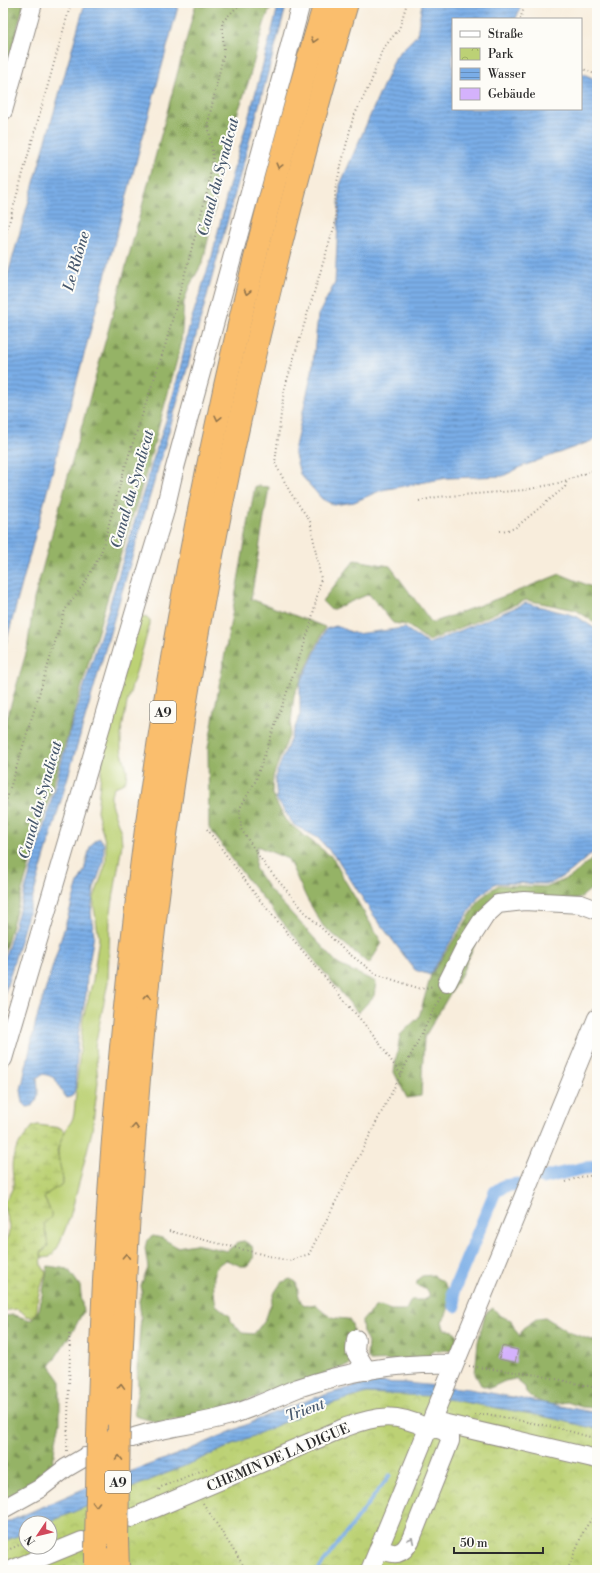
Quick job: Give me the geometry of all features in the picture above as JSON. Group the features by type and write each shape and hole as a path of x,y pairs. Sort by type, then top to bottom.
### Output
{"highway":[{"name":"A9","path":"96,1570 89,1545 98,1437 103,1286 115,1113 139,880 168,681 183,592 213,442 242,311 283,151 325,3"},
{"name":"A9","path":"118,1570 117,1539 126,1431 127,1237 138,1093 154,930 182,728 216,530 268,293 304,154 347,3"}],"street":[{"path":"3,111 33,3"},
{"path":"3,1059 164,514 173,475 284,68 300,3"},
{"path":"447,983 469,941 485,916 498,904 524,901 581,904 597,910"},
{"path":"370,1570 597,1018"},
{"path":"356,1339 355,1351 366,1371"},
{"path":"126,1431 160,1430 228,1416 319,1381 366,1371 404,1364 452,1368"},
{"name":"CHEMIN DE LA DIGUE","path":"132,1518 346,1427 374,1418 394,1416 411,1421 430,1421"},
{"path":"430,1421 597,1459"},
{"path":"379,1548 392,1553 400,1552 407,1547 412,1539 450,1441 450,1437 444,1431 430,1421"},
{"path":"3,1510 42,1487 66,1468 85,1457"},
{"path":"11,1570 89,1545"}],"path":[{"path":"3,244 71,3"},
{"path":"3,811 65,610 86,581 101,553 124,470 165,346 208,189 213,157 208,124 224,52 222,22 241,3"},
{"path":"407,3 399,29 382,50 371,82 353,118 335,190 336,221 284,390 275,464 290,492 310,521 321,580 310,627 255,782 240,808 240,829 265,865 305,912 344,950 376,974 421,989 447,983"},
{"path":"520,18 526,3"},
{"path":"582,68 597,76"},
{"path":"419,501 436,497 525,490 548,486 597,469"},
{"path":"500,531 515,528 565,487 567,480"},
{"path":"207,829 258,898 376,1038 401,1075"},
{"path":"169,1231 289,1261 309,1254 447,983"},
{"path":"566,1182 580,1177 597,1175"},
{"path":"66,1468 70,1353 69,1333"},
{"path":"452,1368 538,1375 597,1388"},
{"path":"473,1415 487,1414 558,1428 597,1439"},
{"path":"199,1490 204,1507 245,1569"},
{"path":"569,1570 569,1566 584,1530 597,1511"},
{"path":"3,1552 18,1545"}],"green space":[{"path":"3,3 24,3 9,60 3,72"},
{"path":"196,3 272,3 264,24 248,83 223,155 217,180 215,208 203,262 190,285 184,301 181,345 146,473 114,576 3,956 3,732 27,650 34,599 131,248"},
{"path":"255,486 269,487 251,599 325,627 294,695 290,733 273,776 272,794 286,821 333,858 382,943 369,964 323,926 307,899 288,859 257,846 255,868 269,889 339,965 376,982 374,996 358,1013 247,879 209,828 208,748"},
{"path":"355,560 390,566 432,623 560,574 597,589 597,624 576,610 526,600 429,641 407,625 393,623 369,594 331,610 322,601"},
{"path":"143,616 150,620 150,624 127,703 121,734 121,749 127,770 126,779 122,784 114,787 111,795 111,804 121,832 122,844 110,918 108,982 95,1046 98,1082 92,1131 70,1217 58,1247 50,1257 42,1258 41,1252 45,1250 47,1236 44,1224 51,1212 44,1198 63,1180 58,1151 60,1139 72,1121 74,1114 83,1019 93,980 99,938 94,898 106,863 106,845 97,811 105,735 139,618"},
{"path":"597,855 597,884 579,899 494,901 461,975 424,1038 421,1096 407,1098 394,1072 400,1035 419,1017 431,975 481,898 498,885 548,887 572,876"},
{"path":"38,1125 61,1128 64,1132 57,1151 63,1184 48,1193 44,1198 51,1212 51,1217 44,1224 48,1246 41,1252 42,1266 46,1272 38,1297 37,1311 33,1317 26,1316 17,1309 3,1311 3,1243 9,1233 9,1228 3,1202 12,1190 12,1165 16,1149 33,1126"},
{"path":"153,1236 162,1238 177,1247 195,1244 227,1251 238,1242 244,1241 252,1246 253,1257 250,1264 248,1266 241,1266 226,1260 216,1268 214,1280 216,1305 230,1316 231,1321 242,1333 254,1334 266,1318 275,1292 281,1283 290,1279 296,1282 299,1297 304,1306 316,1304 323,1312 330,1316 348,1319 352,1324 358,1362 219,1410 160,1423 135,1416 134,1409 138,1389 137,1368 141,1316 139,1301 142,1291 141,1286 148,1268 145,1248 147,1240"},
{"path":"48,1266 68,1269 80,1286 83,1312 50,1366 60,1380 60,1422 55,1445 53,1466 44,1478 3,1502 3,1316 13,1315 31,1320 39,1310"},
{"path":"434,1275 445,1285 448,1291 448,1311 442,1321 444,1329 454,1331 458,1336 452,1350 433,1351 431,1352 429,1359 370,1361 367,1356 368,1343 363,1332 362,1321 375,1307 380,1306 391,1310 406,1310 411,1300 424,1300 429,1297 429,1293 426,1288 416,1285 418,1279 422,1276"},
{"path":"493,1308 500,1316 511,1320 515,1330 520,1336 523,1328 538,1318 545,1317 568,1332 597,1342 597,1408 582,1407 567,1402 550,1405 543,1403 531,1397 526,1392 525,1387 515,1379 505,1381 490,1388 481,1385 475,1374 478,1342 485,1314"},
{"path":"432,1390 597,1422 597,1570 3,1570 3,1531 18,1525 18,1555 58,1555 58,1515 42,1515 295,1412 369,1391"}],"water":[{"name":"Le Rhône","path":"85,3 179,3 3,654 3,292"},
{"name":"Canal du Syndicat","path":"279,3 287,3 185,376 3,999 3,964 43,830 71,727 169,411 189,327 212,256 230,182"},
{"path":"422,3 522,3 516,18 452,18 452,110 582,110 582,73 597,80 597,439 523,466 503,476 447,478 382,490 354,502 334,505 322,499 300,474 294,451 312,372 318,315 335,283 340,185 396,56 417,35"},
{"path":"526,603 576,616 597,630 597,849 570,872 550,884 496,883 479,896 430,975 415,970 372,913 338,860 318,838 294,825 277,800 275,777 300,715 300,684 326,629 336,626 356,634 405,628 428,644"},
{"path":"100,838 104,844 103,863 94,888 91,913 94,935 87,975 86,995 78,1036 75,1090 72,1096 67,1098 53,1077 42,1074 37,1078 37,1100 31,1106 27,1107 23,1103 21,1090 36,1021 78,883 84,871 90,847 95,840"},
{"name":"Trient","path":"370,1382 405,1383 469,1389 597,1413 597,1429 537,1415 429,1396 367,1393 314,1409 194,1462 58,1518 58,1515 24,1515 83,1489 184,1452 273,1413 314,1398"},
{"path":"18,1517 18,1535 3,1542 3,1524"}],"building":[{"path":"502,1346 518,1350 515,1363 499,1359"}],"waterway":[{"path":"542,1178 584,1168 597,1167"},
{"path":"455,1306 453,1292 495,1192 504,1186 518,1184"},
{"path":"318,1570 390,1475"}]}
